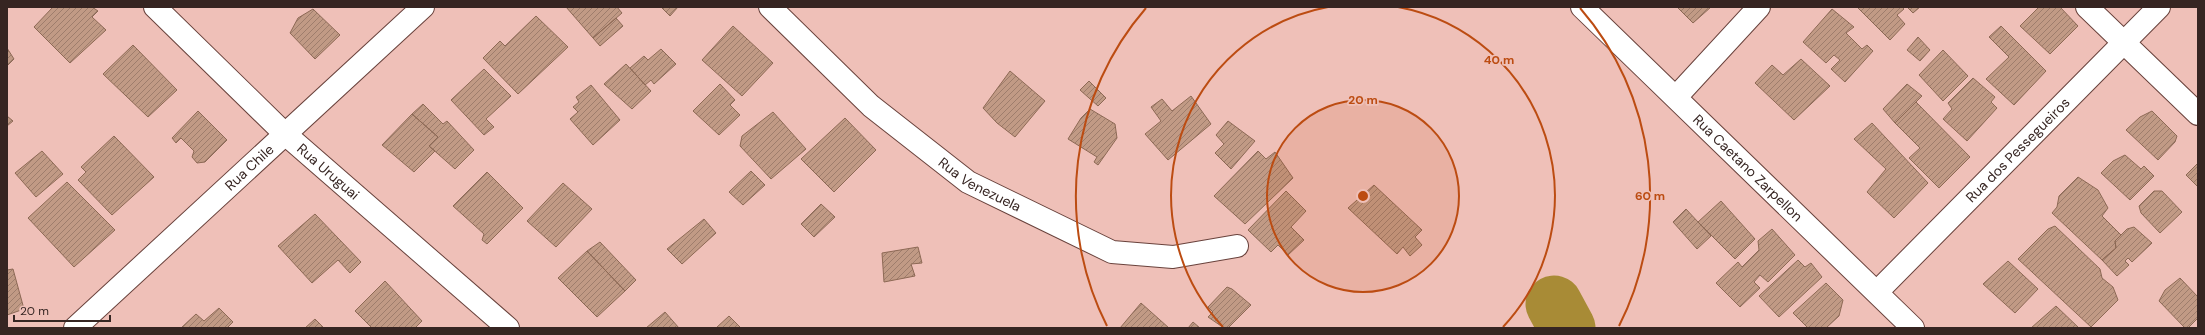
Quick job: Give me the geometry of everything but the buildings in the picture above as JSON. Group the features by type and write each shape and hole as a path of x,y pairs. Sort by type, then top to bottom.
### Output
{"street":[{"name":"Rua Uruguai","path":"155,7 284,133 508,328"},
{"name":"Rua Chile","path":"75,328 284,133 423,7"},
{"name":"Rua Venezuela","path":"770,7 871,106 968,182 1112,252 1173,257 1238,246"},
{"name":"Rua Caetano Zarpellon","path":"1582,7 1913,328"},
{"path":"1676,98 1759,7"},
{"path":"2087,7 2198,114"},
{"name":"Rua dos Pessegueiros","path":"1877,292 2159,7"}],"waterway":[{"path":"1554,304 1567,328"}]}
